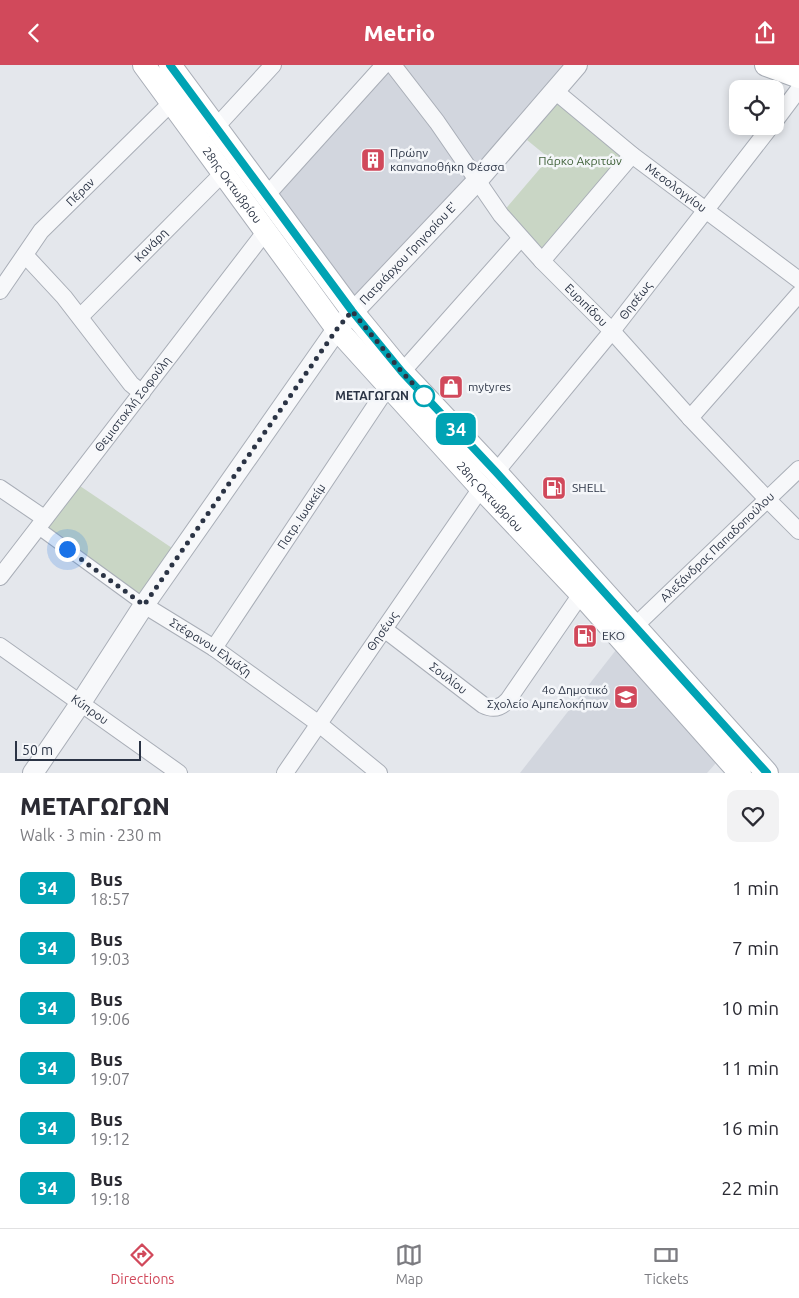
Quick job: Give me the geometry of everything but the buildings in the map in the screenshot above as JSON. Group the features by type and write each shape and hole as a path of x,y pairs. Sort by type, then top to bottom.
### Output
{"main road":[{"name":"28ης Οκτωβρίου","path":"144,65 337,329 395,379 489,480 636,626 766,773"},
{"name":"28ης Οκτωβρίου","path":"170,65 352,311 395,379"},
{"path":"766,65 799,77"},
{"name":"28ης Οκτωβρίου","path":"489,480 580,594 740,773"}],"street":[{"path":"216,127 273,65"},
{"path":"266,195 384,65"},
{"name":"Ευριπίδου","path":"392,65 437,122 501,215 521,238 612,331 690,418 799,531"},
{"name":"Πατριάρχου Γρηγορίου Ε'","path":"32,773 80,704 144,605 337,329 477,181 577,65"},
{"path":"784,109 799,89"},
{"name":"Μεσολογγίου","path":"555,91 632,155 799,280"},
{"name":"Πέραν","path":"0,291 41,231 171,103"},
{"name":"Θησέως","path":"285,773 489,480 612,331 764,135"},
{"path":"542,261 632,155"},
{"name":"Κανάρη","path":"80,317 223,173"},
{"name":"Θεμιστοκλή Σοφούλη","path":"0,577 265,232"},
{"name":"Πατρ. Ιωακείμ","path":"214,648 395,379 521,238"},
{"path":"25,255 64,297 131,384 142,393"},
{"path":"690,418 799,293"},
{"name":"Αλεξάνδρας Παπαδοπούλου","path":"636,626 768,501 799,469"},
{"name":"Στέφανου Ελμάζη","path":"0,488 40,523 144,605 214,648 319,724 379,773"},
{"name":"Σουλίου","path":"384,629 484,705 500,707 508,700 580,594"},
{"name":"Κύπρου","path":"0,647 179,773"}],"shaded area":[{"path":"390,65 573,65 353,303 271,195"},
{"name":"4ο Δημοτικό Σχολείο Αμπελοκήπων","path":"623,641 724,754 707,773 520,773"}],"green space":[{"name":"Πάρκο Ακριτών","path":"560,101 626,156 541,257 502,213 549,158 527,140"},
{"path":"77,484 172,548 140,595 45,531"}],"bus line":[{"name":"34","path":"170,65 352,311 402,372 496,472 767,773"}],"place":[{"name":"Πρώην καπναποθήκη Φέσσα","path":"373,160"},
{"name":"mytyres","path":"451,387"},
{"name":"ΜΕΤΑΓΩΓΩΝ","path":"424,396"},
{"name":"SHELL","path":"554,488"},
{"name":"EKO","path":"585,636"},
{"name":"4ο Δημοτικό Σχολείο Αμπελοκήπων","path":"626,697"}],"route":[{"path":"67,549 144,605 337,329 352,311 402,372 429,401 424,396"}]}
